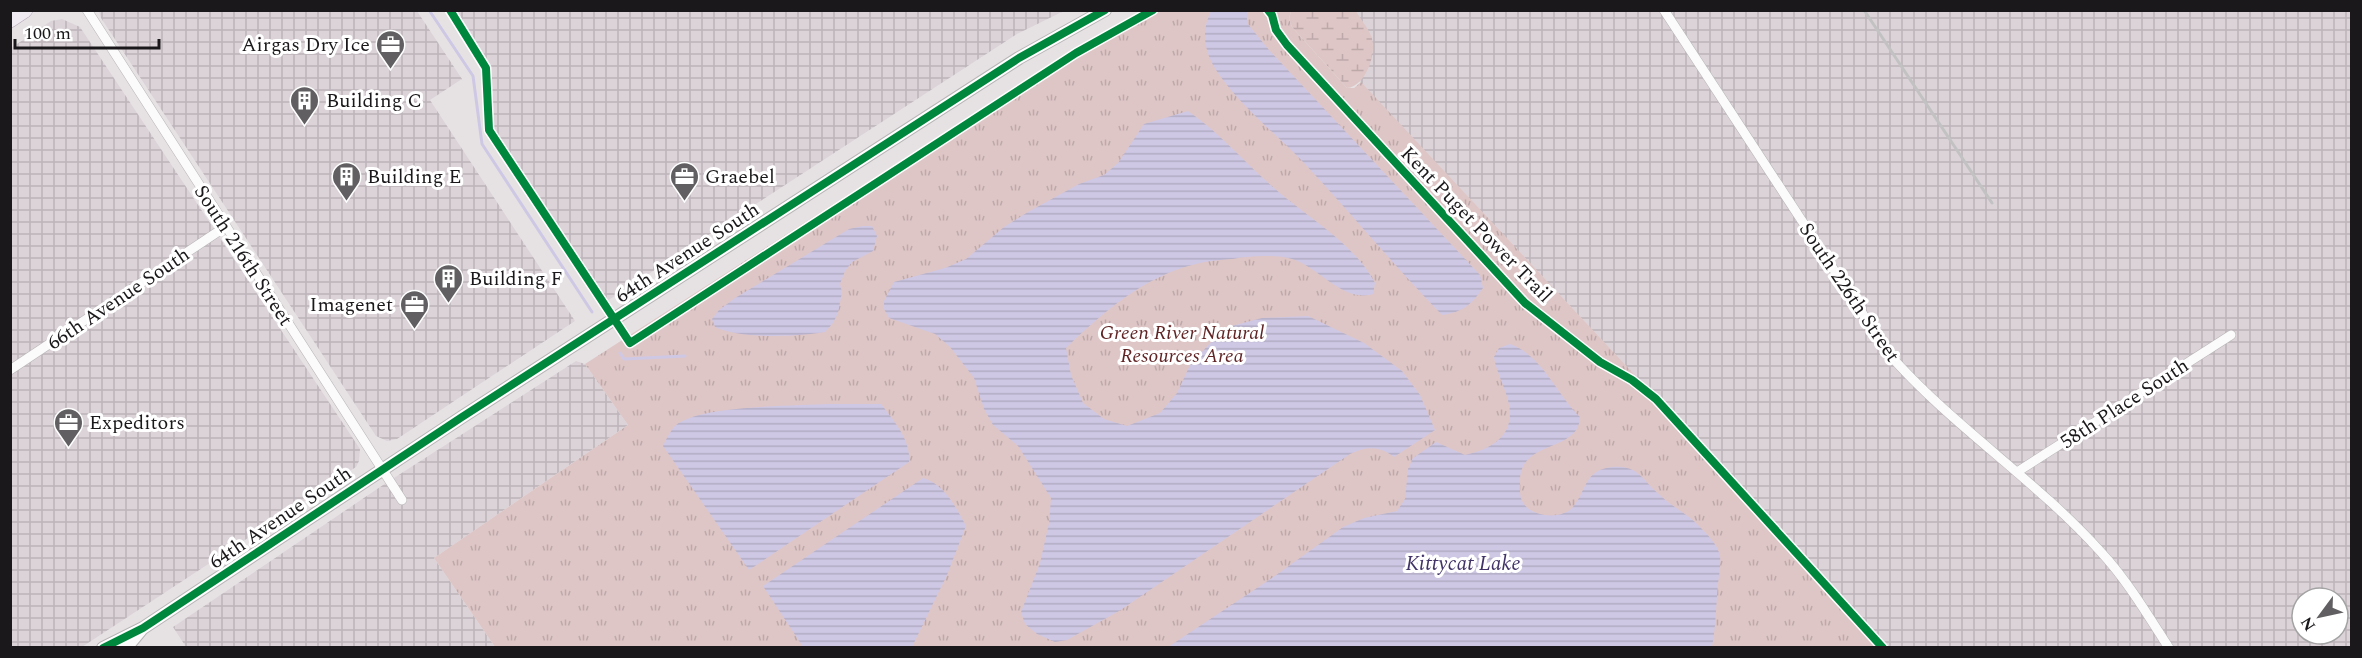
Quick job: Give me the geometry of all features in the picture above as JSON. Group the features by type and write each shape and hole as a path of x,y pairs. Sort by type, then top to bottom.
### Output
{"main road":[{"path":"10,20 25,10"}],"street":[{"name":"South 216th Street","path":"87,10 402,500"},
{"name":"64th Avenue South","path":"104,648 143,628 991,76 1105,10"},
{"name":"South 226th Street","path":"1664,10 1889,354 1906,374 2018,472 2099,549 2123,578 2169,648"},
{"name":"66th Avenue South","path":"10,370 225,227"},
{"name":"58th Place South","path":"2018,472 2231,335"},
{"name":"64th Avenue South","path":"126,648 143,628"}],"shaded area":[{"path":"1291,10 2351,11 2351,647 1889,647"},
{"path":"99,11 417,11 462,79 430,100 575,321 397,439 387,441 376,436 101,18"},
{"path":"449,11 1064,11 1017,34 601,305 492,138 492,76"},
{"path":"62,19 80,27 360,449 356,467 82,647 11,648 11,48 51,21"},
{"path":"576,361 585,364 628,425 434,558 495,647 186,647 173,627 383,485"}],"green space":[{"name":"Green River Natural Resources Area","path":"1145,11 1291,11 1289,19 1292,27 1347,88 1354,88 1361,82 1889,647 495,647 434,558 628,425 585,364 1080,45"},
{"path":"1291,11 1356,11 1368,29 1373,42 1369,67 1360,82 1347,88 1292,27 1289,19"}],"water":[{"path":"1211,11 1247,11 1247,23 1269,50 1480,275 1483,288 1470,303 1461,310 1442,315 1304,163 1235,95 1216,70 1209,56 1205,33"},
{"path":"1188,111 1211,129 1274,188 1343,243 1355,255 1375,283 1373,294 1362,295 1341,289 1302,263 1278,256 1254,256 1214,261 1177,270 1142,286 1126,297 1066,348 1071,375 1083,403 1104,419 1127,426 1160,413 1177,393 1190,365 1224,328 1262,318 1308,316 1364,343 1402,371 1420,395 1435,430 1394,457 1373,448 1350,454 1119,611 1067,640 1055,642 1037,634 1025,624 1021,612 1040,563 1049,523 1051,498 1018,446 993,425 984,409 974,378 950,347 935,334 889,318 884,309 884,301 894,282 945,268 966,259 1004,227 1028,212 1079,184 1104,175 1118,163 1144,124"},
{"path":"872,226 877,236 873,251 852,262 845,271 840,284 842,292 838,313 825,332 784,336 753,335 739,334 715,327 712,319 719,310 735,298 849,229"},
{"name":"Kittycat Lake","path":"1510,344 1521,349 1540,366 1580,417 1577,428 1570,436 1538,452 1522,468 1520,490 1524,504 1534,512 1541,514 1562,514 1578,501 1587,482 1596,472 1621,467 1639,474 1665,499 1695,522 1712,540 1719,552 1720,566 1712,647 1168,647 1272,578 1343,527 1364,518 1397,511 1405,499 1408,469 1413,458 1436,442 1465,455 1495,443 1507,428 1510,409 1494,357 1499,348"},
{"path":"881,404 904,438 909,462 749,570 663,446 675,426 687,419 704,414 748,408"},
{"path":"923,478 943,491 954,504 966,526 947,575 912,647 803,647 763,586"}],"waterway":[{"path":"429,10 473,76 482,144 592,312"},
{"path":"620,353 624,359 685,356"}],"railway":[{"path":"1864,10 1992,203"}],"cycle path":[{"path":"450,10 486,68 489,130 630,343 1076,53 1153,10"},
{"path":"103,648 143,628 462,417 1019,58 1105,10"},
{"name":"Kent Puget Power Trail","path":"1268,10 1272,15 1276,30 1287,45 1525,303 1600,362 1632,380 1656,399 1883,648"}],"place":[{"name":"Airgas Dry Ice","path":"391,70"},
{"name":"Building C","path":"305,126"},
{"name":"Building E","path":"346,202"},
{"name":"Graebel","path":"684,202"},
{"name":"Building F","path":"448,304"},
{"name":"Imagenet","path":"414,330"},
{"name":"Expeditors","path":"68,448"}]}
